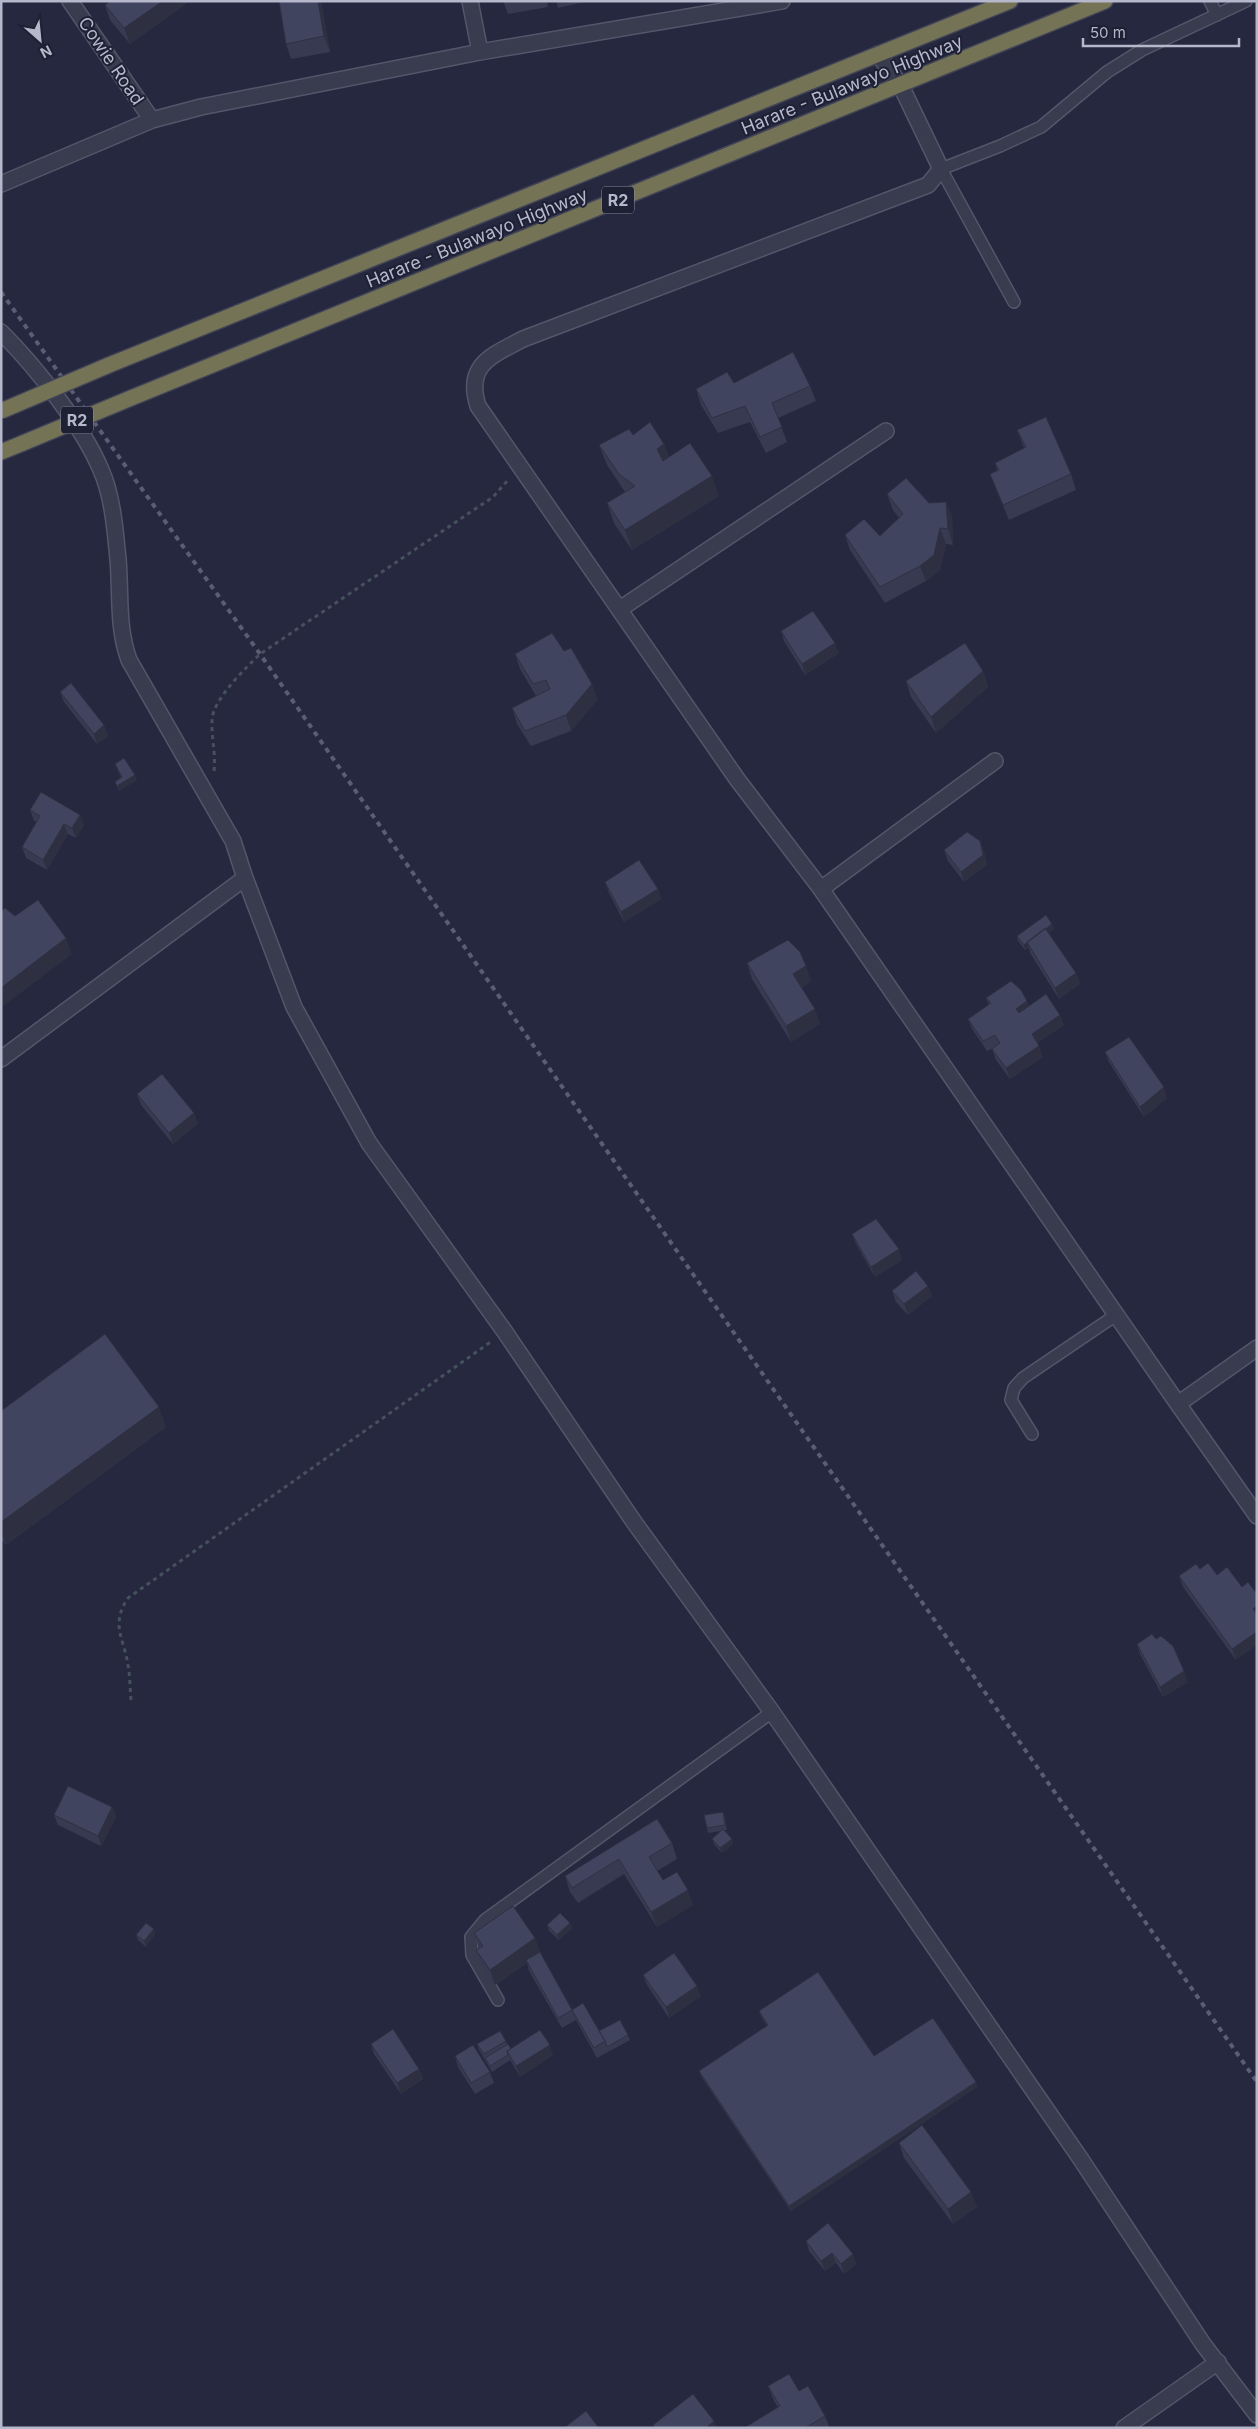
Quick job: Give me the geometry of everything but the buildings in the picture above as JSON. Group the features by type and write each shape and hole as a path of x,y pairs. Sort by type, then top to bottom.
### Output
{"highway":[{"name":"Harare - Bulawayo Highway","path":"1,410 1010,1"},
{"name":"Harare - Bulawayo Highway","path":"1,452 901,86 1105,1"}],"street":[{"name":"Cowie Road","path":"70,1 152,120"},
{"path":"470,1 480,52"},
{"path":"1,184 152,120 220,103 728,6 782,1"},
{"path":"878,54 901,86 941,169 928,185 523,339 488,360 476,372 475,395 478,406 519,467 738,779 821,889 1257,1516"},
{"path":"1,332 16,347 63,408 88,444 101,470 114,524 118,561 121,631 125,649 134,669 233,841 294,1007 369,1143 505,1332 634,1522 772,1712 1080,2158 1190,2324 1257,2414"},
{"path":"620,609 886,431"},
{"path":"821,889 995,762"},
{"path":"1,1060 245,878"},
{"path":"1178,1404 1257,1348"},
{"path":"1124,2428 1218,2362"}],"lane":[{"path":"1210,1 1217,15"},
{"path":"1014,302 941,169 1000,146 1041,127 1107,72 1142,50 1246,1"},
{"path":"1032,1434 1011,1400 1014,1388 1023,1378 1116,1315"},
{"path":"498,2000 472,1955 472,1937 485,1920 772,1712"}],"path":[{"path":"214,775 216,756 212,718 229,686 260,654 492,497 519,467"},
{"path":"131,1700 128,1664 120,1640 118,1619 128,1598 505,1332"}],"railway":[{"path":"1,292 260,654 1257,2082"}]}
